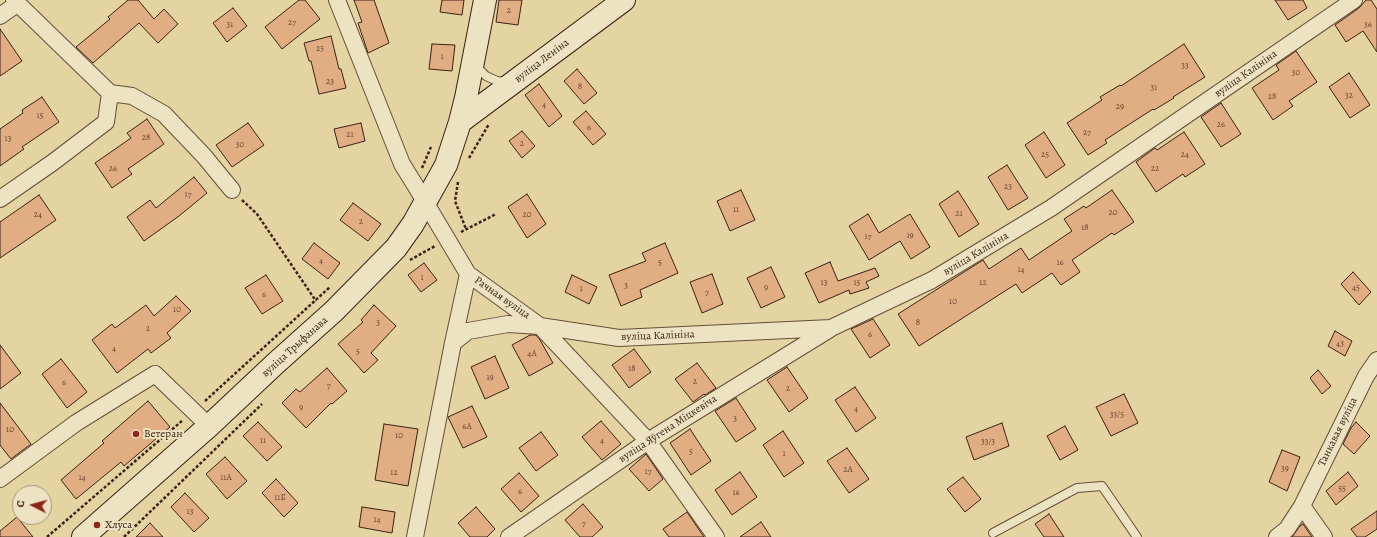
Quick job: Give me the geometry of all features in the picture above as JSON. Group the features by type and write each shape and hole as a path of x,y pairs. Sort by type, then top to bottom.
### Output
{"street":[{"name":"Рачная вуліца","path":"337,0 402,164 468,274 540,326 648,441 716,537"},
{"name":"вуліца Трыфанава","path":"84,537 209,426 276,363 321,309 396,248 413,224 446,165 460,122 485,0"},
{"name":"вуліца Леніна","path":"460,122 624,0"},
{"name":"вуліца Калініна","path":"453,343 468,331 508,324 540,326 620,338 831,328 932,280 1051,208 1354,0"},
{"path":"0,16 16,2 110,93 132,96 164,114 204,156 232,190"},
{"path":"0,198 52,163 106,122 110,93"},
{"path":"415,537 468,274"},
{"name":"вуліца Яўгена Міцкевіча","path":"509,537 648,441 831,328"},
{"name":"Танкавая вуліца","path":"1277,537 1287,529 1302,506 1366,376 1377,360"},
{"path":"0,479 76,423 156,374 209,426"},
{"path":"1302,506 1324,537"}],"lane":[{"path":"475,54 479,69 486,76 497,81 514,82"},
{"path":"994,532 1077,488 1102,486 1137,537"}],"path":[{"path":"466,162 489,124 494,119"},
{"path":"459,175 455,201 466,229"},
{"path":"232,190 257,214 321,309"},
{"path":"47,537 194,411 321,309 332,285"}],"building":[{"path":"128,0 138,0 154,19 164,9 178,24 158,43 139,23 93,63 76,47 110,19 108,17"},
{"path":"299,0 305,0 320,19 282,49 265,27"},
{"path":"354,0 374,0 389,43 368,53 358,23 362,22"},
{"path":"442,0 464,0 462,15 440,12"},
{"path":"499,0 522,0 518,25 496,22"},
{"path":"1275,0 1303,0 1307,8 1288,20"},
{"path":"1366,0 1371,0 1377,9 1377,52 1363,31 1346,42 1335,25 1359,8"},
{"path":"233,8 247,26 227,42 213,23"},
{"path":"0,29 22,61 0,76"},
{"path":"331,36 339,69 341,69 346,88 319,94 311,61 309,61 304,43"},
{"path":"432,44 455,45 452,71 429,69"},
{"path":"1184,44 1205,77 1173,97 1174,98 1154,110 1153,109 1105,140 1107,143 1088,155 1067,123 1102,100 1100,97 1120,85 1121,86"},
{"path":"1296,51 1317,82 1289,101 1293,106 1273,120 1252,88 1279,70 1276,65"},
{"path":"577,69 597,93 584,104 564,81"},
{"path":"1349,73 1370,105 1350,118 1329,87"},
{"path":"539,84 562,116 549,127 525,95"},
{"path":"42,97 59,122 22,147 24,149 0,166 0,129 23,113 22,110"},
{"path":"1221,103 1241,134 1221,147 1201,117"},
{"path":"586,111 606,134 593,145 573,122"},
{"path":"147,119 164,144 128,169 132,174 112,188 95,163 131,138 127,133"},
{"path":"248,123 264,145 232,167 216,145"},
{"path":"361,123 365,141 339,148 334,129"},
{"path":"522,131 535,146 522,158 509,141"},
{"path":"1044,132 1065,165 1046,178 1025,145"},
{"path":"1184,132 1205,164 1185,177 1183,174 1156,192 1136,162 1155,148 1157,150"},
{"path":"1007,165 1028,198 1008,210 988,177"},
{"path":"194,177 207,193 179,216 144,241 127,217 150,200 156,208"},
{"path":"741,190 755,220 730,231 717,201"},
{"path":"1112,190 1134,222 1114,235 1112,233 1072,260 1080,272 1061,285 1052,273 1022,293 1016,284 919,346 898,314 983,260 989,269 1021,248 1029,260 1072,231 1064,219 1084,206 1086,208"},
{"path":"958,191 979,224 959,237 939,204"},
{"path":"527,194 546,224 527,238 508,207"},
{"path":"39,195 56,220 0,258 0,222"},
{"path":"353,203 381,224 368,241 340,220"},
{"path":"868,214 879,233 910,214 930,247 911,259 900,241 869,260 849,226"},
{"path":"314,243 340,263 328,279 302,259"},
{"path":"665,243 678,273 640,290 642,297 621,306 609,275 646,261 642,253"},
{"path":"830,262 838,281 875,268 879,276 866,282 869,288 850,294 849,290 819,303 805,273"},
{"path":"424,263 437,280 421,292 408,275"},
{"path":"771,267 785,297 761,308 747,278"},
{"path":"1353,272 1371,292 1359,305 1341,284"},
{"path":"712,274 723,304 702,313 690,282"},
{"path":"266,275 283,301 262,314 245,288"},
{"path":"572,275 597,287 589,304 565,292"},
{"path":"176,296 191,311 167,333 171,338 151,353 148,349 117,373 92,340 112,324 115,328 146,305 154,316"},
{"path":"374,305 396,326 371,353 378,360 364,373 338,344 363,322 361,320"},
{"path":"873,319 890,345 870,358 851,329"},
{"path":"1335,331 1352,341 1345,356 1328,346"},
{"path":"530,335 536,335 553,363 529,376 512,345"},
{"path":"0,345 21,373 0,389"},
{"path":"634,349 651,372 629,388 612,365"},
{"path":"495,356 509,388 485,399 471,367"},
{"path":"61,359 87,392 67,408 42,374"},
{"path":"697,363 716,388 693,402 675,379"},
{"path":"787,367 808,398 789,412 767,380"},
{"path":"327,368 347,391 332,404 331,403 306,428 282,403 296,389 300,392"},
{"path":"1318,370 1331,386 1322,394 1310,378"},
{"path":"855,387 876,418 856,432 835,400"},
{"path":"1124,394 1138,423 1111,436 1096,407"},
{"path":"736,398 756,429 736,442 715,411"},
{"path":"148,401 170,427 124,466 121,462 76,499 61,480 104,443 102,441"},
{"path":"0,403 31,444 11,459 0,445"},
{"path":"472,406 487,437 463,448 448,417"},
{"path":"601,421 621,444 602,460 582,437"},
{"path":"258,422 282,447 267,461 243,436"},
{"path":"1356,422 1370,436 1354,454 1343,444 1351,428"},
{"path":"1002,423 1009,446 974,460 966,437"},
{"path":"384,424 418,429 408,486 375,480"},
{"path":"1065,426 1078,450 1060,460 1047,436"},
{"path":"690,429 711,461 691,475 670,443"},
{"path":"783,431 804,463 784,477 763,445"},
{"path":"541,432 558,455 536,471 519,448"},
{"path":"847,448 869,479 849,493 827,461"},
{"path":"1282,450 1300,457 1287,491 1269,482"},
{"path":"646,454 663,479 649,491 629,469"},
{"path":"225,457 247,481 227,499 206,474"},
{"path":"740,472 757,497 732,515 715,490"},
{"path":"1348,472 1358,486 1336,505 1326,491"},
{"path":"519,473 539,496 521,512 501,489"},
{"path":"963,477 981,499 965,512 947,489"},
{"path":"276,479 298,503 284,517 262,493"},
{"path":"185,493 209,518 194,532 171,507"},
{"path":"583,504 603,527 592,537 580,537 565,520"},
{"path":"362,507 395,512 392,533 359,527"},
{"path":"476,507 495,529 487,537 470,537 458,523"},
{"path":"1377,511 1377,529 1365,537 1357,537 1351,529"},
{"path":"687,512 704,537 669,537 663,529"},
{"path":"1049,514 1064,537 1044,537 1035,524"},
{"path":"12,521 12,525 23,525 33,537 0,537 0,531"},
{"path":"761,522 771,537 740,537"},
{"path":"150,523 163,537 136,537"},
{"path":"1303,524 1312,537 1292,537 1300,526"}],"place":[{"name":"Ветеран","path":"136,434"},
{"name":"Хлуса","path":"97,525"}]}
